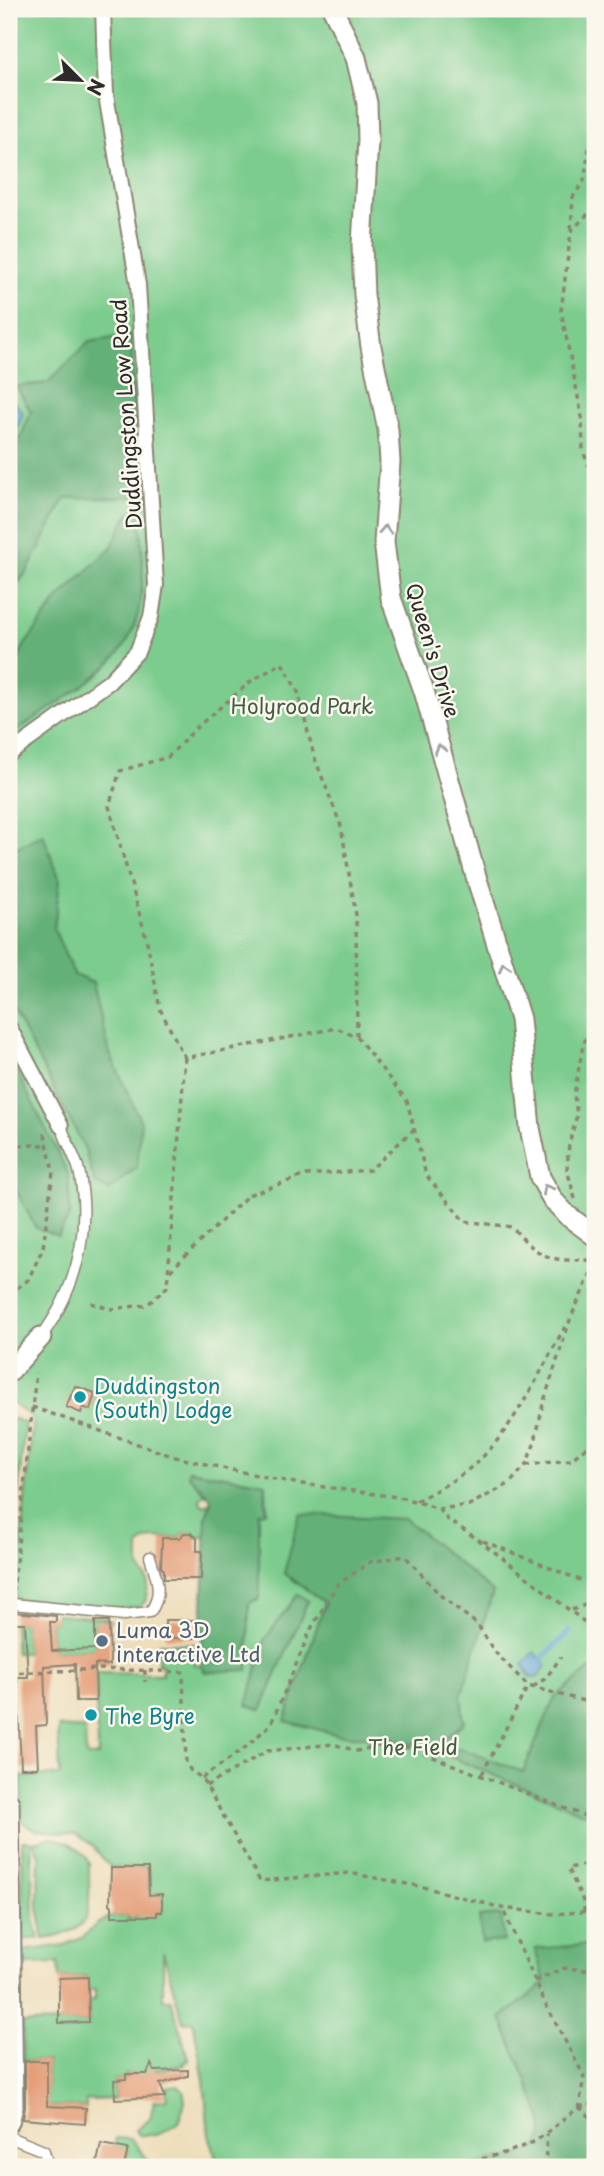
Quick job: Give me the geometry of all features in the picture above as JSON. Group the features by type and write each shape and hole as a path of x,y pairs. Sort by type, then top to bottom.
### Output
{"street":[{"name":"Duddingston Low Road","path":"9,754 109,682 137,652 152,617 156,585 138,285 106,95 103,9"},
{"name":"Queen's Drive","path":"333,9 356,58 367,103 368,140 362,245 364,295 370,347 388,430 390,462 384,542 391,598 424,691 475,873 520,1019 530,1128 540,1177 568,1216 595,1236"},
{"path":"9,1027 61,1126"},
{"path":"9,1372 41,1336"},
{"path":"9,1803 13,2107 9,2122"}],"lane":[{"path":"41,1336 60,1308 73,1279 83,1231 79,1168 61,1126"},
{"path":"9,1606 13,1604 124,1615 149,1612 154,1606 159,1586 150,1557"},
{"path":"9,2137 44,2151 48,2167"}],"path":[{"path":"595,135 589,149 584,181 573,197 561,311 582,417 583,451 595,482"},
{"path":"571,231 595,207"},
{"path":"91,1303 110,1309 147,1306 167,1287 185,1058 160,1009 146,937 109,806 120,771 169,757 197,727 250,682 282,663 298,692 314,756 341,826 356,915 357,1037"},
{"path":"568,1216 575,1199 567,1168 569,1144 577,1115 574,1095 583,1045 595,1018"},
{"path":"185,1058 336,1028 357,1037 407,1101 426,1175 464,1221 512,1227 530,1247 548,1258 582,1258 595,1263 571,1317 508,1426 491,1449 463,1474 415,1502"},
{"path":"9,1294 28,1280 43,1248 53,1172 46,1134 61,1126"},
{"path":"168,1273 248,1195 306,1175 370,1170 414,1129"},
{"path":"9,1146 47,1145"},
{"path":"32,1407 174,1457 295,1483 404,1497 439,1508 469,1505 509,1483 526,1465 535,1443 543,1404 571,1317"},
{"path":"9,1596 13,1592 36,1373"},
{"path":"526,1465 571,1460 595,1439"},
{"path":"439,1508 448,1520 572,1609 595,1630"},
{"path":"479,1540 595,1586"},
{"path":"202,1778 246,1747 271,1724 311,1629 337,1585 370,1562 405,1556 440,1595 478,1625 494,1651 531,1687 595,1704"},
{"path":"572,1609 595,1601"},
{"path":"482,1774 531,1687 546,1678 561,1657"},
{"path":"9,1673 102,1669 184,1672 186,1763 202,1778 260,1881 349,1873 423,1887 502,1908 553,1914 595,1911"},
{"path":"145,1670 145,1682"},
{"path":"206,1786 267,1751 333,1744 357,1751 386,1744 410,1748 482,1774 595,1820"},
{"path":"584,1912 584,1903 568,1868 585,1865 595,1856"},
{"path":"502,1908 535,1981 584,2076 579,2108"},
{"path":"535,1981 564,1968 595,1971"},
{"path":"453,2167 536,2141 579,2108 595,2103"},
{"path":"579,2108 595,2121"},
{"path":"545,2167 547,2133"}],"green space":[{"name":"Holyrood Park","path":"9,9 595,9 595,2167 219,2167 209,2135 204,2080 193,2021 183,2022 163,1952 163,1999 171,1999 189,2061 184,2062 185,2065 148,2072 144,2079 137,2079 137,2074 126,2074 126,2079 114,2080 115,2099 86,2100 86,2108 46,2106 47,2061 23,2061 22,2023 89,2022 88,2000 95,2000 95,1990 88,1990 88,1977 59,1978 58,1963 23,1964 23,1951 65,1945 82,1938 97,1924 112,1916 129,1916 129,1919 134,1919 135,1916 162,1912 162,1894 138,1899 149,1891 148,1868 111,1868 92,1845 76,1834 36,1830 22,1822 21,1777 60,1775 58,1727 85,1729 86,1756 98,1756 95,1673 162,1674 162,1665 158,1665 159,1643 195,1644 195,1665 201,1665 205,1672 249,1602 259,1598 259,1513 267,1511 266,1483 189,1470 188,1475 207,1495 200,1499 201,1504 205,1506 211,1501 206,1517 206,1537 194,1537 191,1533 184,1533 181,1538 153,1538 139,1545 139,1568 148,1585 145,1602 139,1607 108,1609 15,1599 33,1418 10,1402 9,1404"},
{"path":"131,335 138,497 65,498 27,572 9,594 9,466 31,412 16,386 47,383 89,342"},
{"path":"139,505 142,587 134,626 125,644 113,660 89,681 9,736 9,679 24,646 59,598 111,548 126,518"},
{"path":"43,834 60,880 54,929 74,975 93,983 110,1054 141,1122 137,1167 109,1191 95,1183 84,1147 9,1003 9,851"},
{"path":"9,1056 68,1173 70,1215 58,1236 36,1228 9,1177"},
{"path":"9,1417 25,1423 11,1568 9,1568"},
{"path":"189,1470 265,1483 266,1512 259,1513 259,1599 249,1603 248,1670 205,1672 201,1665 206,1517 211,1501 188,1475"},
{"path":"300,1514 405,1519 493,1592 461,1696 464,1722 436,1748 378,1738 339,1735 285,1721 325,1603 284,1573"},
{"path":"298,1594 308,1601 261,1710 247,1705 265,1639"},
{"path":"56,1614 104,1618 110,1621 95,1622 95,1649 52,1651 50,1622 55,1622"},
{"path":"14,1623 25,1623 27,1653 16,1653"},
{"path":"590,1669 595,1673 595,1818 446,1755 460,1748 523,1772 555,1697"},
{"path":"48,1838 72,1845 86,1857 89,1863 89,1904 82,1923 74,1930 44,1939 38,1908 39,1854 33,1842"},
{"path":"22,1841 30,1841 31,1845 34,1918 39,1939 23,1939"},
{"path":"501,1915 504,1941 482,1943 479,1917"},
{"path":"595,1944 595,2167 459,2167 523,2154 531,2151 540,2141 543,2120 501,2018 545,1983 535,1949"},
{"path":"178,2085 183,2090 185,2102 178,2123 157,2135 139,2135 136,2130 150,2119 154,2101 167,2099 166,2087"},
{"path":"116,2138 131,2139 154,2167 124,2167 128,2150 114,2147"}],"water":[{"path":"9,396 23,413 9,449"},
{"path":"534,1652 547,1665 537,1678 530,1677 523,1665"}],"building":[{"name":"Duddingston (South) Lodge","path":"75,1386 95,1393 90,1410 83,1407 81,1413 66,1407"},
{"path":"184,1533 191,1533 197,1538 197,1551 202,1551 201,1579 164,1579 164,1570 161,1567 162,1538 180,1538"},
{"path":"14,1612 56,1616 56,1622 50,1622 52,1651 95,1649 95,1621 109,1621 110,1665 95,1664 96,1701 76,1701 75,1664 44,1666 46,1725 36,1726 38,1768 21,1768 17,1677 28,1677 25,1623 14,1623"},
{"path":"165,1620 195,1620 195,1638 165,1638"},
{"path":"111,1868 148,1868 149,1895 162,1894 162,1912 157,1912 157,1916 112,1916"},
{"path":"88,1977 89,2022 59,2023 59,1978"},
{"path":"25,2061 47,2061 47,2106 86,2108 85,2124 23,2119"},
{"path":"151,2064 154,2071 188,2070 188,2076 160,2084 165,2097 115,2099 114,2080 126,2079 126,2074 147,2074"},
{"path":"101,2144 128,2149 124,2167 96,2167"}],"waterway":[{"path":"538,1663 570,1631"}],"place":[{"name":"Duddingston (South) Lodge","path":"80,1397"},
{"name":"Luma 3D interactive Ltd","path":"102,1641"},
{"name":"The Byre","path":"91,1715"}],"park label":[{"name":"The Field","path":"413,1746"}]}
